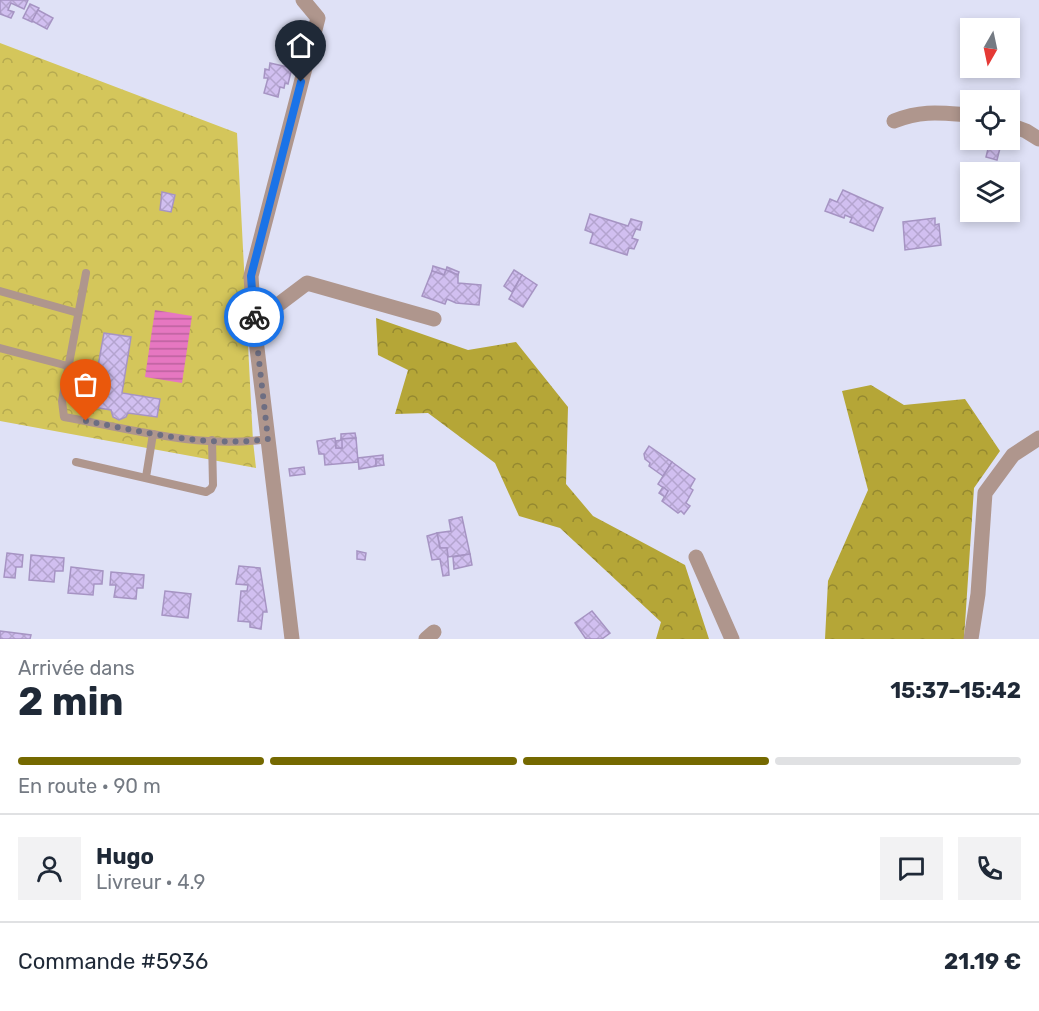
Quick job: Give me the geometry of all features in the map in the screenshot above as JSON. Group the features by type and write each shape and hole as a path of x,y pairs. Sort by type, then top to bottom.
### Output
{"street":[{"path":"292,639 254,322 251,276 318,18 303,0"},
{"path":"894,122 909,115 927,112 960,114"},
{"path":"1020,129 1039,139"},
{"path":"254,322 307,284 434,319"},
{"path":"972,639 978,594 985,493 1013,455 1039,438"},
{"path":"696,557 732,639"}],"lane":[{"path":"86,273 62,401 64,417 153,434 212,440 268,439"},
{"path":"0,291 78,313"},
{"path":"0,348 68,366"},
{"path":"146,477 153,434"},
{"path":"76,462 206,492 213,484 212,440"}],"green space":[{"path":"0,43 237,133 256,468 0,421"},
{"path":"376,318 468,350 516,342 568,407 566,484 593,516 685,565 709,639 656,639 661,622 560,528 519,516 495,463 428,413 395,414 408,370 378,355"},
{"path":"871,385 904,405 965,399 1000,451 974,488 964,639 825,639 828,581 868,490 842,391"}],"shaded area":[{"path":"155,310 192,316 182,383 145,377"}],"building":[{"path":"0,0 28,0 24,9 11,3 8,10 14,12 11,18 0,14"},
{"path":"30,4 39,8 32,22 23,18"},
{"path":"38,10 53,18 47,29 32,21"},
{"path":"270,63 292,68 288,84 285,83 284,88 280,87 278,97 264,93 268,78 264,78 265,69 269,70"},
{"path":"988,150 1000,150 997,160 986,157"},
{"path":"843,190 883,208 873,231 850,222 852,218 845,215 844,218 825,211 830,199 837,202"},
{"path":"162,192 175,195 171,212 160,210"},
{"path":"590,214 628,226 631,219 642,222 640,230 636,229 632,238 638,240 634,249 629,248 627,255 590,243 593,233 585,230"},
{"path":"935,218 935,225 939,224 941,245 905,250 903,222"},
{"path":"433,266 446,270 444,275 432,271"},
{"path":"447,267 459,272 458,275 446,270"},
{"path":"446,270 458,275 458,283 481,285 479,305 456,303 447,299 445,304 422,296 432,271 444,275"},
{"path":"514,270 522,275 512,292 504,286"},
{"path":"522,275 537,285 523,307 509,299"},
{"path":"104,333 131,337 122,393 160,399 157,417 128,413 126,417 119,420 113,417 111,410 92,407 96,382 88,381 90,365 98,366"},
{"path":"355,433 356,438 341,439 341,434"},
{"path":"335,438 336,448 342,448 341,439 356,438 358,462 325,465 324,454 319,454 317,441"},
{"path":"342,440 342,448 336,448 336,441"},
{"path":"649,446 672,462 663,476 649,466 650,463 645,459 644,454"},
{"path":"383,455 383,459 376,459 376,466 359,469 358,458"},
{"path":"376,459 383,459 384,465 376,466"},
{"path":"672,462 695,479 690,488 693,490 686,503 690,506 684,514 681,511 678,513 662,501 668,491 658,484"},
{"path":"304,467 305,474 290,476 289,469"},
{"path":"663,487 668,491 665,497 659,493"},
{"path":"462,517 470,554 448,557 447,548 440,548 437,533 451,531 449,520"},
{"path":"437,533 440,548 447,548 449,575 443,576 440,559 432,560 427,536"},
{"path":"357,551 366,553 365,560 357,559"},
{"path":"7,553 23,555 22,567 16,567 15,578 4,577"},
{"path":"470,554 472,565 454,569 453,557"},
{"path":"31,555 64,558 63,571 55,571 54,582 29,580"},
{"path":"239,566 260,568 267,612 263,612 261,629 250,627 250,622 238,621 241,591 247,591 248,585 236,584"},
{"path":"71,567 103,571 102,584 94,584 93,595 68,593"},
{"path":"111,572 144,575 143,588 137,588 136,599 114,597 116,585 110,585"},
{"path":"165,591 191,594 188,618 162,615"},
{"path":"592,611 610,633 602,639 586,639 575,623"},
{"path":"0,631 31,635 30,639 0,639"}],"way so far":[{"path":"86,421 167,436 212,440 268,439 254,317"}],"route":[{"path":"254,317 251,276 301,82"}]}
